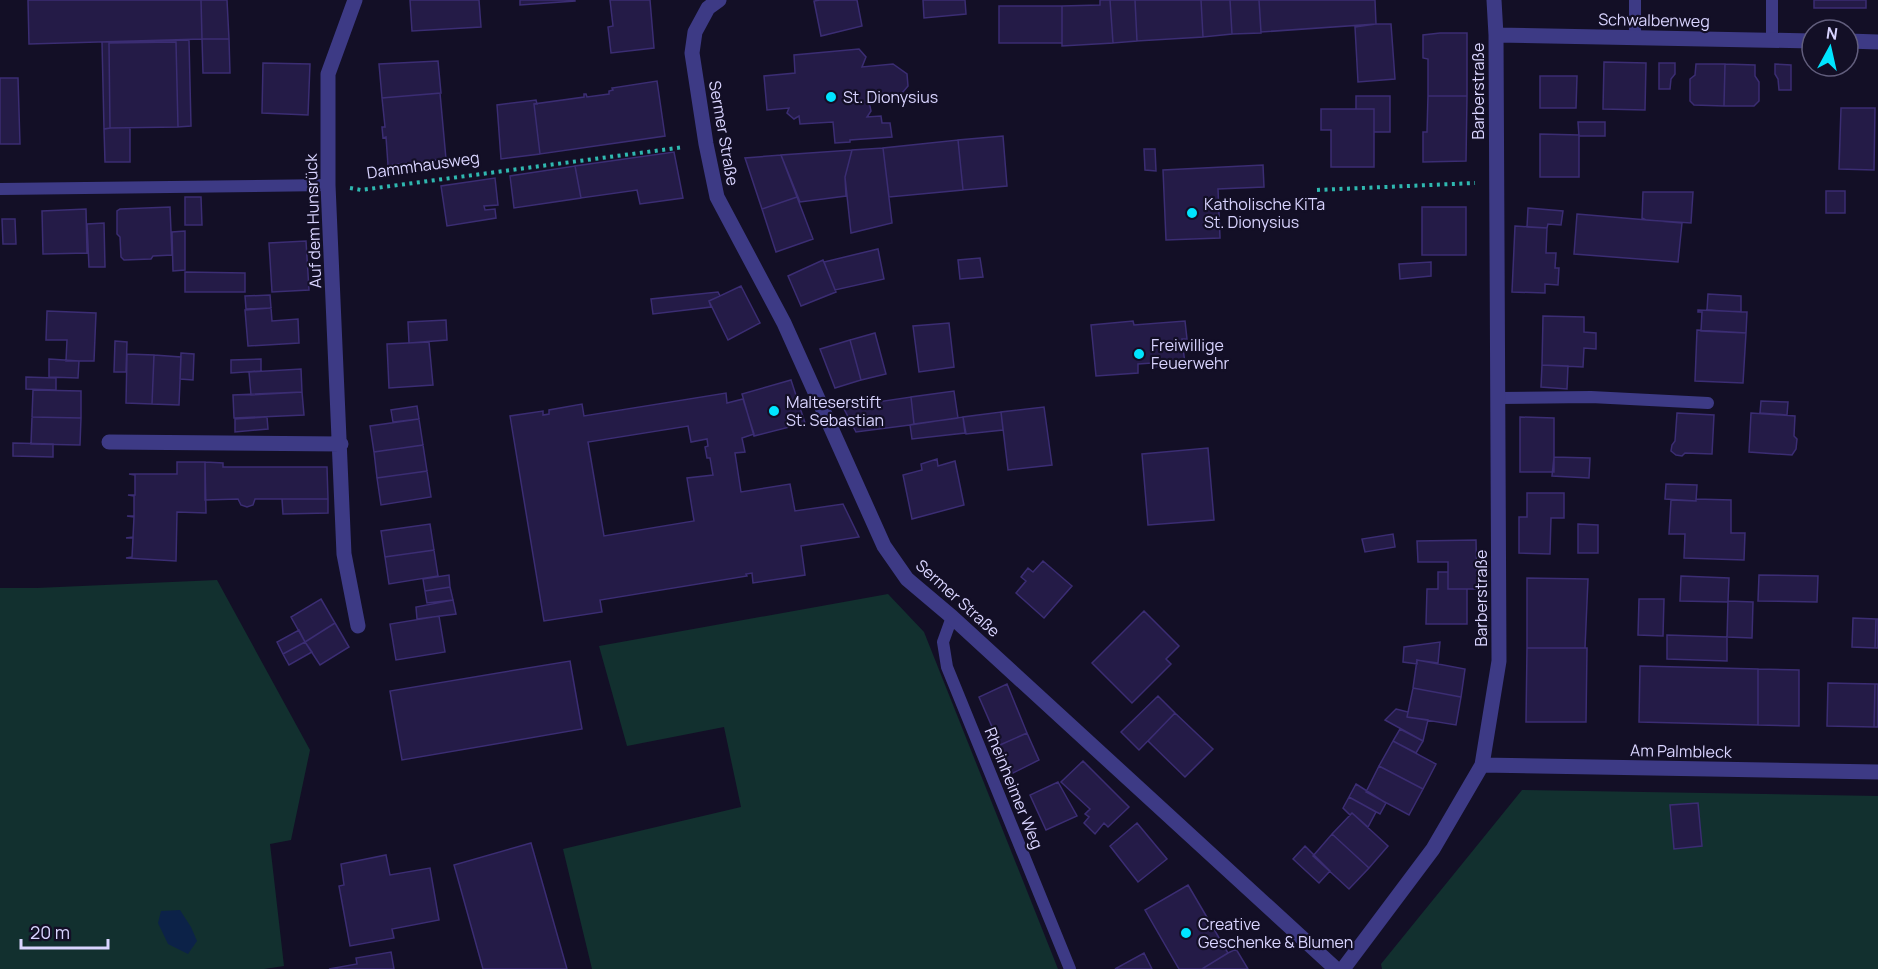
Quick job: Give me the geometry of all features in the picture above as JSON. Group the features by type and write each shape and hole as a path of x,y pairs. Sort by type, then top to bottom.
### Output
{"street":[{"name":"Auf dem Hunsrück","path":"355,0 328,74 328,184 344,554 358,626"},
{"name":"Barberstraße","path":"1343,969 1433,849 1482,765 1499,661 1494,0"},
{"name":"Sermer Straße","path":"709,3 695,32 692,52 706,144 717,196 784,323 884,546 907,579 952,617 1336,969"},
{"name":"Schwalbenweg","path":"1496,35 1800,41"},
{"path":"1860,41 1878,42"},
{"path":"109,442 341,444"},
{"name":"Am Palmbleck","path":"1482,765 1878,772"}],"lane":[{"path":"1635,0 1635,37"},
{"path":"1772,0 1772,40"},
{"path":"0,189 328,184"},
{"path":"1498,398 1591,397 1708,403"},
{"name":"Rheinheimer Weg","path":"952,617 943,642 947,667 1070,969"}],"path":[{"name":"Dammhausweg","path":"328,184 361,190 706,144"},
{"path":"1317,190 1496,182"}],"green space":[{"path":"217,580 310,750 291,840 270,844 284,966 264,969 0,969 0,588"},
{"path":"888,594 924,632 1058,969 592,969 563,849 741,807 724,727 627,746 599,646"},
{"path":"1522,790 1878,796 1878,969 1382,969 1381,964"}],"water":[{"path":"180,910 197,941 188,954 168,944 158,923 161,911"}],"building":[{"path":"28,0 201,0 202,39 29,44"},
{"path":"201,0 227,0 229,39 202,39"},
{"path":"410,0 479,0 481,27 412,31"},
{"path":"520,0 575,0 575,1 520,5"},
{"path":"610,0 650,0 654,48 611,53 608,27 613,26"},
{"path":"857,0 862,26 821,36 814,1"},
{"path":"923,0 965,0 966,14 924,18"},
{"path":"1100,0 1110,0 1113,43 1062,46 1062,6 1100,5"},
{"path":"1110,0 1135,0 1137,41 1113,43"},
{"path":"1135,0 1201,0 1203,37 1137,41"},
{"path":"1201,0 1230,0 1232,34 1203,37"},
{"path":"1230,0 1259,0 1261,33 1232,34"},
{"path":"1259,0 1375,0 1376,24 1261,32"},
{"path":"1814,0 1866,0 1866,8 1814,8"},
{"path":"999,6 1062,6 1062,43 999,43"},
{"path":"1391,24 1395,79 1358,82 1355,27"},
{"path":"1467,33 1467,96 1428,96 1428,59 1423,58 1423,35"},
{"path":"202,39 229,39 230,73 203,73"},
{"path":"189,40 191,126 178,127 176,42 109,43 110,128 104,129 102,42"},
{"path":"176,42 178,127 110,128 109,43"},
{"name":"St. Dionysius","path":"859,49 866,57 862,67 893,64 907,74 908,86 896,98 866,101 871,111 867,117 881,116 882,123 890,123 892,137 835,143 833,122 800,124 799,116 794,119 787,113 789,108 767,110 764,76 795,73 794,55"},
{"path":"438,61 441,93 382,98 379,64"},
{"path":"1604,62 1646,63 1645,110 1603,109"},
{"path":"263,63 310,64 308,115 262,113"},
{"path":"1659,63 1675,63 1675,74 1671,79 1670,89 1659,89"},
{"path":"1696,64 1725,64 1724,106 1694,105 1690,101 1690,79 1695,75"},
{"path":"1725,64 1755,65 1755,76 1759,82 1759,101 1754,106 1724,106"},
{"path":"1775,64 1791,65 1791,90 1779,90"},
{"path":"1540,76 1577,76 1576,108 1540,108"},
{"path":"0,78 18,78 20,144 0,144"},
{"path":"657,81 665,136 540,154 534,104 584,97 584,94 587,97 609,94 612,88"},
{"path":"440,93 446,159 388,165 386,137 383,138 382,127 385,127 382,98"},
{"path":"1356,96 1390,96 1390,132 1374,132 1374,109 1356,109"},
{"path":"1428,96 1467,96 1466,161 1423,162 1423,132 1427,132"},
{"path":"536,100 537,104 534,104 540,154 501,159 497,105"},
{"path":"1841,108 1875,108 1874,170 1839,169"},
{"path":"1321,109 1374,109 1374,167 1331,167 1331,130 1321,130"},
{"path":"1578,122 1605,122 1605,136 1579,136"},
{"path":"130,128 130,162 105,162 104,129"},
{"path":"1540,134 1579,135 1579,177 1540,177"},
{"path":"1003,136 1007,186 963,190 958,140"},
{"path":"958,140 963,190 889,197 883,148"},
{"path":"883,148 892,223 851,233 845,177 852,150"},
{"path":"1144,149 1155,149 1156,171 1145,170"},
{"path":"852,150 845,177 846,196 800,202 781,155"},
{"path":"674,152 683,198 640,204 637,190 581,198 575,166"},
{"path":"781,155 797,197 762,209 745,158"},
{"name":"Katholische KiTa St. Dionysius","path":"1263,165 1264,187 1218,189 1220,238 1166,240 1163,170"},
{"path":"575,166 581,198 514,208 510,176"},
{"path":"495,178 498,205 484,206 485,210 495,209 496,218 447,226 441,186"},
{"path":"1826,191 1845,191 1845,213 1826,213"},
{"path":"1643,192 1693,192 1691,223 1642,218"},
{"path":"185,197 201,197 202,225 185,225"},
{"path":"797,197 813,239 776,252 762,209"},
{"path":"170,207 172,255 153,256 151,259 124,260 121,257 120,237 117,234 117,211"},
{"path":"1422,207 1466,207 1466,255 1422,255"},
{"path":"1528,208 1563,211 1561,225 1548,224 1547,228 1527,227"},
{"path":"86,209 87,253 43,254 42,211"},
{"path":"1577,214 1682,223 1678,262 1574,254"},
{"path":"2,219 15,219 16,244 3,244"},
{"path":"104,223 105,267 89,267 87,224"},
{"path":"1515,226 1547,228 1546,253 1556,253 1555,268 1559,268 1558,285 1545,284 1545,293 1512,292"},
{"path":"185,231 185,270 173,271 172,232"},
{"path":"306,241 309,290 272,292 269,243"},
{"path":"878,249 884,279 835,290 824,262"},
{"path":"980,258 983,277 960,279 958,260"},
{"path":"823,260 836,292 801,306 788,276"},
{"path":"1431,262 1431,276 1400,279 1399,264"},
{"path":"185,272 245,273 245,292 185,292"},
{"path":"741,286 760,323 728,340 709,301"},
{"path":"718,292 720,296 709,301 711,307 653,314 651,299"},
{"path":"1708,294 1741,296 1741,312 1707,310"},
{"path":"270,295 271,308 246,309 245,296"},
{"path":"271,308 272,321 298,319 299,343 248,346 245,310"},
{"path":"1698,310 1747,312 1746,333 1701,331 1702,312"},
{"path":"47,311 96,313 94,361 66,361 67,340 46,340"},
{"path":"1543,316 1584,317 1584,332 1596,333 1596,349 1584,348 1583,367 1542,365"},
{"path":"446,320 447,340 409,343 408,322"},
{"name":"Freiwillige Feuerwehr","path":"1133,321 1134,325 1185,321 1187,339 1182,339 1185,364 1152,367 1152,363 1138,364 1138,373 1096,376 1091,325"},
{"path":"949,323 954,367 919,372 913,326"},
{"path":"1697,330 1746,333 1743,383 1695,381"},
{"path":"875,333 886,374 861,380 850,340"},
{"path":"850,340 861,380 835,388 820,349"},
{"path":"115,341 127,342 126,372 114,372"},
{"path":"429,342 433,385 389,388 387,344"},
{"path":"181,353 194,354 193,380 180,379"},
{"path":"127,354 154,355 152,404 126,403"},
{"path":"154,355 181,357 179,405 152,404"},
{"path":"49,359 79,361 78,378 49,377"},
{"path":"261,359 261,371 231,373 231,360"},
{"path":"1542,365 1568,366 1567,389 1541,387"},
{"path":"301,369 302,392 251,395 249,372"},
{"path":"26,377 56,378 56,390 26,389"},
{"name":"Malteserstift St. Sebastian","path":"791,380 805,423 754,436 742,394"},
{"path":"33,390 81,391 81,418 32,417"},
{"path":"954,391 958,418 914,424 911,397"},
{"path":"302,392 304,415 234,418 233,395"},
{"path":"726,393 727,403 743,399 754,434 742,438 745,452 735,453 741,492 790,484 795,511 843,504 859,537 801,546 805,575 753,583 752,573 746,574 747,576 600,600 602,612 544,621 510,416 543,411 543,415 549,414 549,410 582,404 584,416","holes":["688,426 691,442 707,439 708,446 705,447 713,475 687,478 694,521 604,536 588,442"]},
{"path":"911,397 914,424 910,425 856,432 843,407"},
{"path":"1761,401 1788,402 1787,415 1760,413"},
{"path":"417,406 419,419 393,422 391,410"},
{"path":"1044,407 1052,465 1008,470 1001,412"},
{"path":"1001,412 1003,430 966,434 963,417"},
{"path":"1677,413 1714,415 1712,454 1685,453 1682,456 1671,451 1675,441"},
{"path":"1751,413 1795,416 1794,436 1797,439 1796,449 1792,455 1749,452"},
{"path":"32,417 81,418 80,445 31,444"},
{"path":"267,417 268,429 235,432 235,419"},
{"path":"963,417 965,433 912,439 910,425"},
{"path":"1520,417 1554,418 1554,472 1520,472"},
{"path":"419,419 423,445 374,452 370,426"},
{"path":"13,443 53,444 53,457 13,456"},
{"path":"423,445 427,471 377,478 374,452"},
{"path":"1208,448 1214,520 1148,525 1142,454"},
{"path":"1554,457 1590,458 1589,478 1552,476"},
{"path":"937,459 938,466 955,461 964,505 912,519 903,475 922,470 921,464"},
{"path":"177,462 205,462 206,513 177,512 176,561 126,558 132,557 133,538 126,538 133,537 134,517 127,516 134,516 134,496 128,495 135,495 135,475 129,474 177,474"},
{"path":"205,462 223,463 223,467 327,467 328,499 255,499 253,505 247,507 241,505 238,499 205,500"},
{"path":"427,471 431,497 381,505 377,478"},
{"path":"1666,484 1697,485 1696,501 1665,499"},
{"path":"1527,493 1564,493 1564,518 1551,518 1550,554 1519,553 1519,517 1527,517"},
{"path":"282,499 328,499 328,513 283,514"},
{"path":"1696,499 1731,500 1731,533 1745,533 1744,560 1684,558 1685,534 1669,534 1671,500 1696,501"},
{"path":"430,524 434,550 385,557 381,531"},
{"path":"1578,524 1598,525 1598,553 1578,553"},
{"path":"1393,534 1395,547 1365,552 1362,539"},
{"path":"1476,540 1477,589 1448,589 1448,562 1418,562 1417,541"},
{"path":"434,550 438,576 389,584 385,557"},
{"path":"1043,561 1072,586 1044,618 1016,593 1026,581 1021,577 1028,568 1033,572"},
{"path":"1438,572 1448,572 1448,589 1467,589 1467,624 1426,624 1427,589 1438,589"},
{"path":"449,575 450,587 425,591 423,579"},
{"path":"1759,575 1818,576 1817,602 1758,601"},
{"path":"1681,576 1729,578 1728,602 1680,601"},
{"path":"1527,578 1588,579 1585,648 1527,648"},
{"path":"450,587 453,600 427,603 425,591"},
{"path":"321,599 335,623 305,642 291,617"},
{"path":"1639,599 1664,599 1663,636 1638,635"},
{"path":"453,600 456,614 417,619 416,607"},
{"path":"1728,601 1753,602 1752,638 1727,637"},
{"path":"1144,611 1179,646 1166,659 1171,664 1132,703 1092,663"},
{"path":"439,616 445,652 396,660 390,624"},
{"path":"1853,618 1876,619 1875,648 1852,647"},
{"path":"1876,619 1878,619 1878,648 1875,648"},
{"path":"335,623 349,647 320,665 305,642"},
{"path":"299,630 305,642 283,654 277,642"},
{"path":"1667,635 1727,637 1727,661 1667,659"},
{"path":"305,642 312,652 289,665 283,654"},
{"path":"1440,642 1438,663 1417,660 1417,664 1403,662 1404,647"},
{"path":"1527,648 1587,648 1586,722 1526,722"},
{"path":"1417,660 1465,669 1461,697 1413,688"},
{"path":"570,661 582,729 402,760 390,691"},
{"path":"1640,666 1758,669 1758,725 1639,722"},
{"path":"1758,669 1799,670 1799,726 1758,725"},
{"path":"1828,683 1875,684 1874,727 1827,726"},
{"path":"1007,684 1027,733 1000,745 979,697"},
{"path":"1875,684 1878,684 1878,727 1874,727"},
{"path":"1413,688 1461,697 1456,725 1407,717"},
{"path":"1158,696 1175,713 1139,750 1121,732"},
{"path":"1396,709 1408,712 1407,717 1428,720 1423,741 1385,720"},
{"path":"1175,713 1213,749 1185,777 1148,741"},
{"path":"1400,729 1423,741 1416,753 1393,741"},
{"path":"1027,733 1039,760 1013,773 1000,745"},
{"path":"1393,741 1436,764 1423,789 1379,766"},
{"path":"1083,761 1129,807 1108,827 1104,823 1095,834 1084,823 1089,817 1085,814 1090,809 1061,782"},
{"path":"1379,766 1423,789 1409,815 1366,792"},
{"path":"1058,782 1077,816 1046,830 1030,795"},
{"path":"1356,784 1386,803 1380,814 1349,797"},
{"path":"1349,797 1376,812 1368,827 1343,808"},
{"path":"1698,803 1702,846 1674,849 1670,805"},
{"path":"1352,813 1388,846 1369,868 1332,834"},
{"path":"1137,823 1167,859 1138,882 1110,846"},
{"path":"1332,834 1369,868 1349,889 1313,856"},
{"path":"531,843 567,969 483,969 454,865"},
{"path":"1305,846 1330,871 1319,883 1293,859"},
{"path":"386,855 390,875 430,868 439,920 392,929 394,938 350,946 339,886 344,885 341,864"},
{"path":"1188,885 1228,953 1202,969 1179,969 1145,910"},
{"path":"1236,949 1248,969 1202,969 1228,953"},
{"path":"391,952 394,969 329,969 357,964 356,958"},
{"path":"1144,953 1152,969 1115,969"}],"place":[{"name":"St. Dionysius","path":"831,97"},
{"name":"Katholische KiTa St. Dionysius","path":"1192,213"},
{"name":"Freiwillige Feuerwehr","path":"1139,354"},
{"name":"Malteserstift St. Sebastian","path":"774,411"},
{"name":"Creative Geschenke & Blumen","path":"1186,933"}]}
